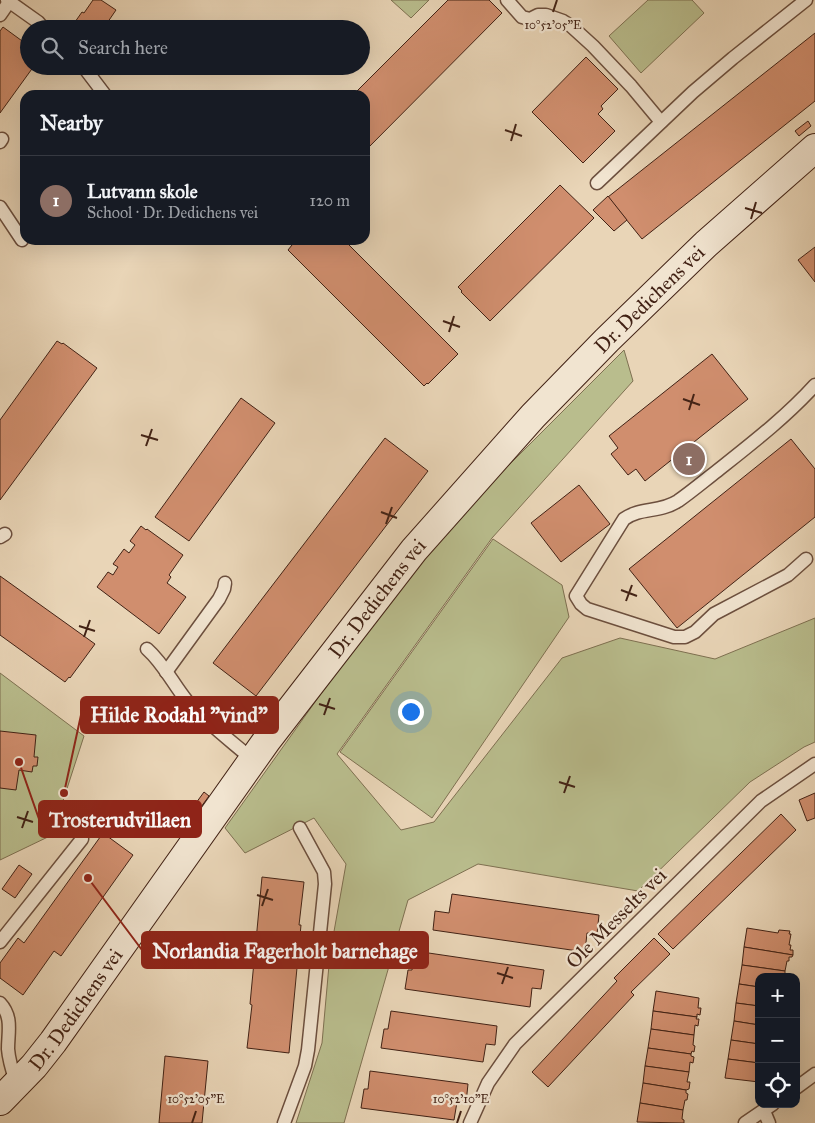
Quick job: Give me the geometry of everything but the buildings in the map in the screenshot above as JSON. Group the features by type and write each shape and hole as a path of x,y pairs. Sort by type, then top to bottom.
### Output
{"street":[{"name":"Dr. Dedichens vei","path":"8,1093 53,1042 254,760 377,595 419,543 556,391 669,278 815,148"}],"lane":[{"path":"507,0 522,17 530,19 546,15 563,21 570,26 593,46 631,86 661,122"},
{"path":"596,183 732,58 806,0"},
{"path":"0,14 8,1 35,20"},
{"path":"90,75 101,90"},
{"path":"0,207 20,237"},
{"path":"806,559 788,575 714,614 695,632 685,637 674,637 586,609 580,604 576,596 624,520 640,511 660,510 677,502 742,451 792,408 815,385"},
{"path":"166,672 219,599 225,583"},
{"path":"148,649 186,700 209,723 254,760"},
{"name":"Ole Messelts vei","path":"470,1123 488,1083 514,1044 762,802 815,764"},
{"path":"284,1123 305,1066 308,1050 325,884 324,872 300,828"},
{"path":"0,942 82,839"},
{"path":"0,1003 7,1013 9,1022 8,1050 11,1067 8,1093"},
{"path":"800,1085 815,1074"},
{"path":"745,1123 768,1108"},
{"path":"769,1108 769,1123"}],"green space":[{"path":"391,0 429,0 411,18"},
{"path":"648,0 692,0 704,13 641,73 609,36"},
{"path":"624,350 633,381 492,538 337,754 401,830 434,822 562,658 620,638 715,659 815,618 815,742 804,747 750,782 638,891 478,864 408,900 344,1123 296,1123 322,1043 330,954 346,864 314,818 245,853 225,828 423,551"},
{"path":"493,539 562,585 569,617 432,818 340,752"},
{"path":"0,673 84,736 52,835 0,860"}],"place":[{"name":"Lutvann skole","path":"689,459"},
{"name":"Trosterudvillaen","path":"19,762"},
{"name":"Hilde Rodahl \"vind\"","path":"64,793"},
{"name":"Norlandia Fagerholt barnehage","path":"88,878"}]}
